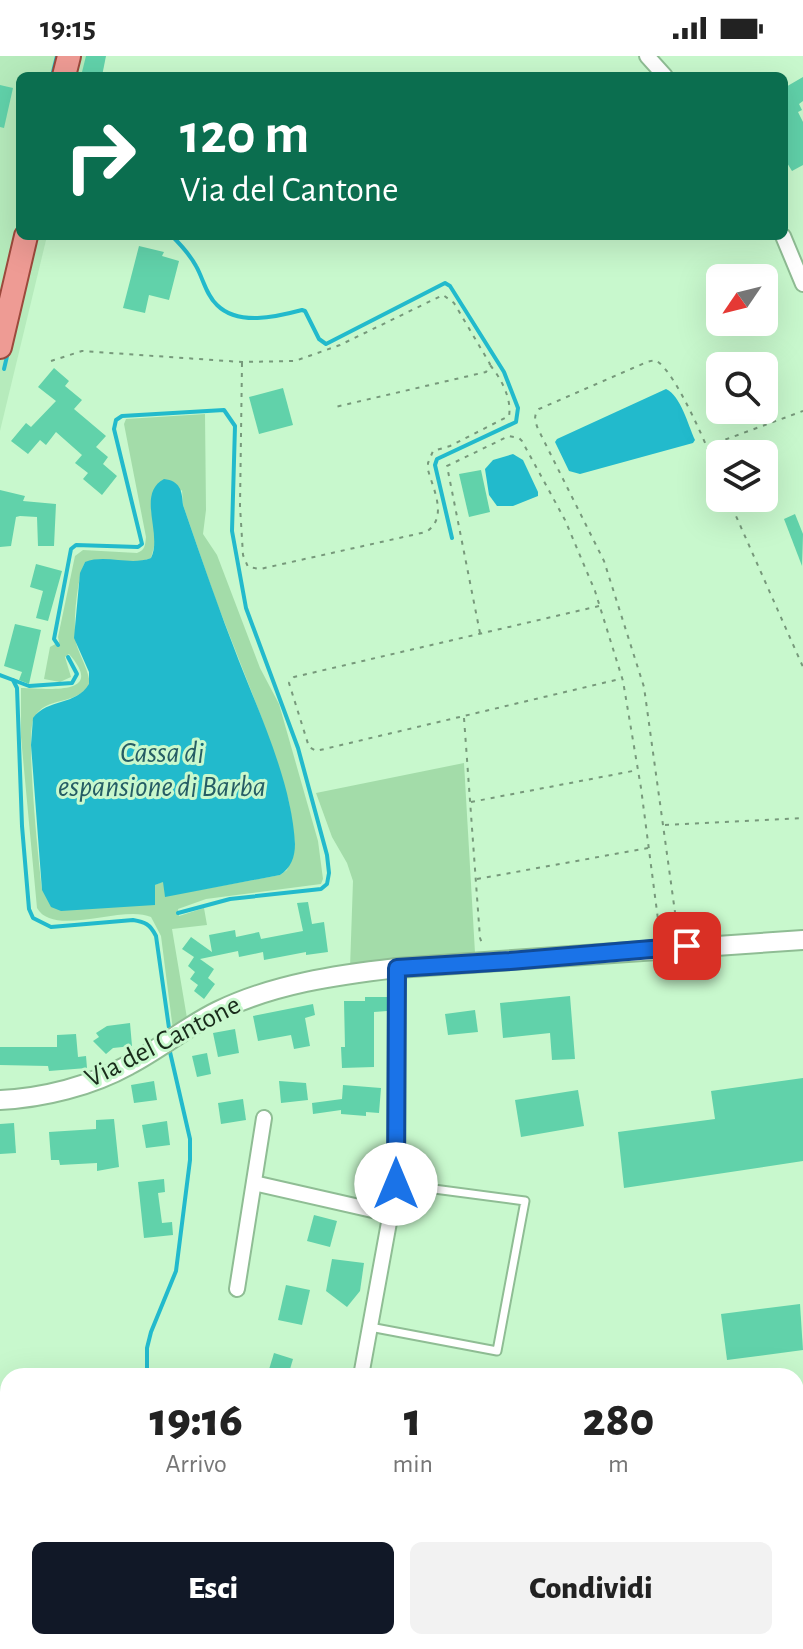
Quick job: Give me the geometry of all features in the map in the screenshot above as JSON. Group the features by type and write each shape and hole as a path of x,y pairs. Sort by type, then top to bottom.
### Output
{"main road":[{"path":"0,347 25,240"}],"street":[{"path":"647,56 661,72"},
{"path":"785,240 803,284"},
{"name":"Via del Cantone","path":"0,1100 20,1099 85,1084 128,1066 218,1011 276,989 337,975 397,968 803,940"},
{"path":"362,1368 396,1184 397,968"},
{"path":"237,1289 264,1118"},
{"path":"254,1183 390,1214"}],"lane":[{"path":"370,1327 497,1351 525,1201 396,1184"}],"path":[{"path":"51,361 82,351 284,362 320,353 443,295 454,303 497,373 510,406 509,416 450,446 433,451 429,456 428,470 439,515 434,527 426,532 260,569 248,567 243,555 240,506 242,362"},
{"path":"669,948 679,931 644,687 604,561 534,420 536,414 553,403 655,360 661,363 675,382 706,448"},
{"path":"335,407 486,372 490,364"},
{"path":"724,440 803,411"},
{"path":"480,633 447,466 509,436 522,441 558,507 600,605 622,679 669,948"},
{"path":"734,512 803,667"},
{"path":"600,605 294,677 289,683 309,747 316,751 622,679"},
{"path":"464,717 480,938 484,946"},
{"path":"470,802 638,770"},
{"path":"664,825 803,818"},
{"path":"476,879 649,847"}],"shaded area":[{"path":"0,56 90,56 86,72 16,72 16,240 46,240 0,431"},
{"path":"205,414 206,510 203,534 217,555 260,668 279,704 318,841 323,879 321,884 206,899 178,909 179,916 204,908 207,925 172,929 188,1024 173,1030 161,936 151,917 124,914 58,920 46,916 37,908 21,737 21,688 68,688 81,678 79,668 69,654 65,657 71,677 60,682 44,679 50,647 59,642 75,556 83,550 137,553 145,545 124,424 126,419","holes":["182,490 183,505 261,716 289,802 295,845 287,870 280,875 165,896 164,881 155,885 155,904 42,890 34,800 32,729 39,711 77,696 90,684 75,630 82,570 85,562 142,561 151,558 156,539 151,508"]},
{"path":"464,763 475,953 473,956 350,968 353,881 316,793"}],"water":[{"path":"666,389 680,404 695,440 693,443 580,474 569,471 555,442 557,439"},
{"path":"513,454 523,460 538,496 513,506 497,506 489,495 485,469 493,460"},
{"name":"Cassa di espansione di Barba","path":"164,479 177,484 181,491 217,603 282,774 293,821 294,853 290,866 280,875 165,897 163,882 155,885 155,905 61,911 51,907 42,890 31,745 33,718 46,707 77,696 89,684 89,672 74,638 80,573 85,562 93,560 135,561 151,558 154,548 152,494"}],"building":[{"path":"86,56 106,56 103,72 82,72"},
{"path":"803,77 803,101 799,104 802,110 798,112 803,122 803,165 792,171 788,164 788,86"},
{"path":"0,85 13,88 4,128 0,127"},
{"path":"139,246 164,252 162,256 179,261 169,300 149,295 145,313 123,308"},
{"path":"54,368 69,381 65,386 82,400 74,409 106,436 96,447 108,457 103,464 117,476 102,495 83,479 88,473 75,463 82,455 56,432 46,445 40,440 28,454 11,441 26,423 31,427 56,401 38,387"},
{"path":"283,388 293,425 259,434 249,397"},
{"path":"481,470 490,512 469,517 459,474"},
{"path":"0,490 25,496 23,501 56,504 54,546 38,546 37,517 20,516 16,517 11,546 0,547"},
{"path":"795,514 803,534 802,566 784,519"},
{"path":"36,564 62,571 48,621 36,618 43,591 30,587"},
{"path":"15,624 41,630 29,684 19,680 22,672 4,666"},
{"path":"308,902 312,924 324,922 328,952 306,955 306,952 264,960 263,952 239,957 238,951 200,959 214,969 208,978 215,984 204,999 194,991 198,985 190,979 195,972 188,966 194,957 182,949 191,937 212,952 209,935 235,930 236,937 259,932 261,939 303,931 297,903"},
{"path":"570,996 575,1059 552,1060 550,1033 503,1038 500,1003"},
{"path":"365,997 387,997 387,1011 374,1012 374,1067 342,1068 344,1001 365,1001"},
{"path":"313,1004 315,1015 305,1018 310,1046 294,1049 291,1035 258,1041 253,1016"},
{"path":"475,1010 478,1032 448,1035 445,1014"},
{"path":"130,1023 132,1046 113,1048 106,1054 93,1041 99,1037 96,1033 107,1026"},
{"path":"235,1029 239,1053 218,1057 213,1033"},
{"path":"76,1034 78,1057 86,1056 87,1068 49,1071 48,1066 0,1065 0,1047 57,1047 57,1035"},
{"path":"207,1053 211,1074 197,1077 192,1056"},
{"path":"803,1078 803,1161 624,1188 618,1132 715,1119 711,1091"},
{"path":"154,1081 157,1100 134,1103 131,1085"},
{"path":"279,1081 306,1083 308,1100 281,1103"},
{"path":"343,1085 381,1088 379,1113 366,1112 366,1116 341,1114 341,1110 313,1114 312,1103 342,1099"},
{"path":"578,1090 584,1126 521,1137 515,1100"},
{"path":"243,1099 246,1120 221,1124 218,1103"},
{"path":"114,1119 119,1167 97,1171 97,1163 60,1165 59,1160 51,1160 49,1132 96,1129 96,1120"},
{"path":"167,1121 170,1145 146,1148 142,1125"},
{"path":"14,1123 16,1153 0,1154 0,1124"},
{"path":"164,1179 165,1192 158,1193 162,1223 172,1222 173,1235 144,1238 138,1182"},
{"path":"314,1215 337,1221 330,1247 307,1241"},
{"path":"332,1259 364,1263 360,1291 347,1307 326,1291"},
{"path":"286,1285 310,1290 302,1325 278,1320"},
{"path":"800,1304 803,1350 727,1360 721,1314"},
{"path":"274,1353 293,1359 290,1368 269,1368"}],"waterway":[{"path":"53,72 57,56"},
{"path":"176,240 194,262 213,301 226,312 258,318 302,310 319,339 326,344 445,283 450,286 504,372 518,408 516,422 437,459 435,465 452,538"},
{"path":"4,369 8,352"},
{"path":"58,645 54,639 71,549 76,545 138,547 142,544 114,429 116,420 122,416 224,410 235,426 232,531 246,608 298,748 329,873 327,884 321,889 230,899 178,913"},
{"path":"13,680 29,686 72,683 77,674 68,657"},
{"path":"0,675 13,680 17,688 22,826 29,909 33,918 51,927 133,920 149,926 156,936 169,1028"},
{"path":"147,1368 151,1332 176,1271 190,1160 190,1139 170,1052"}],"route":[{"path":"396,1184 397,968 687,946"}]}
